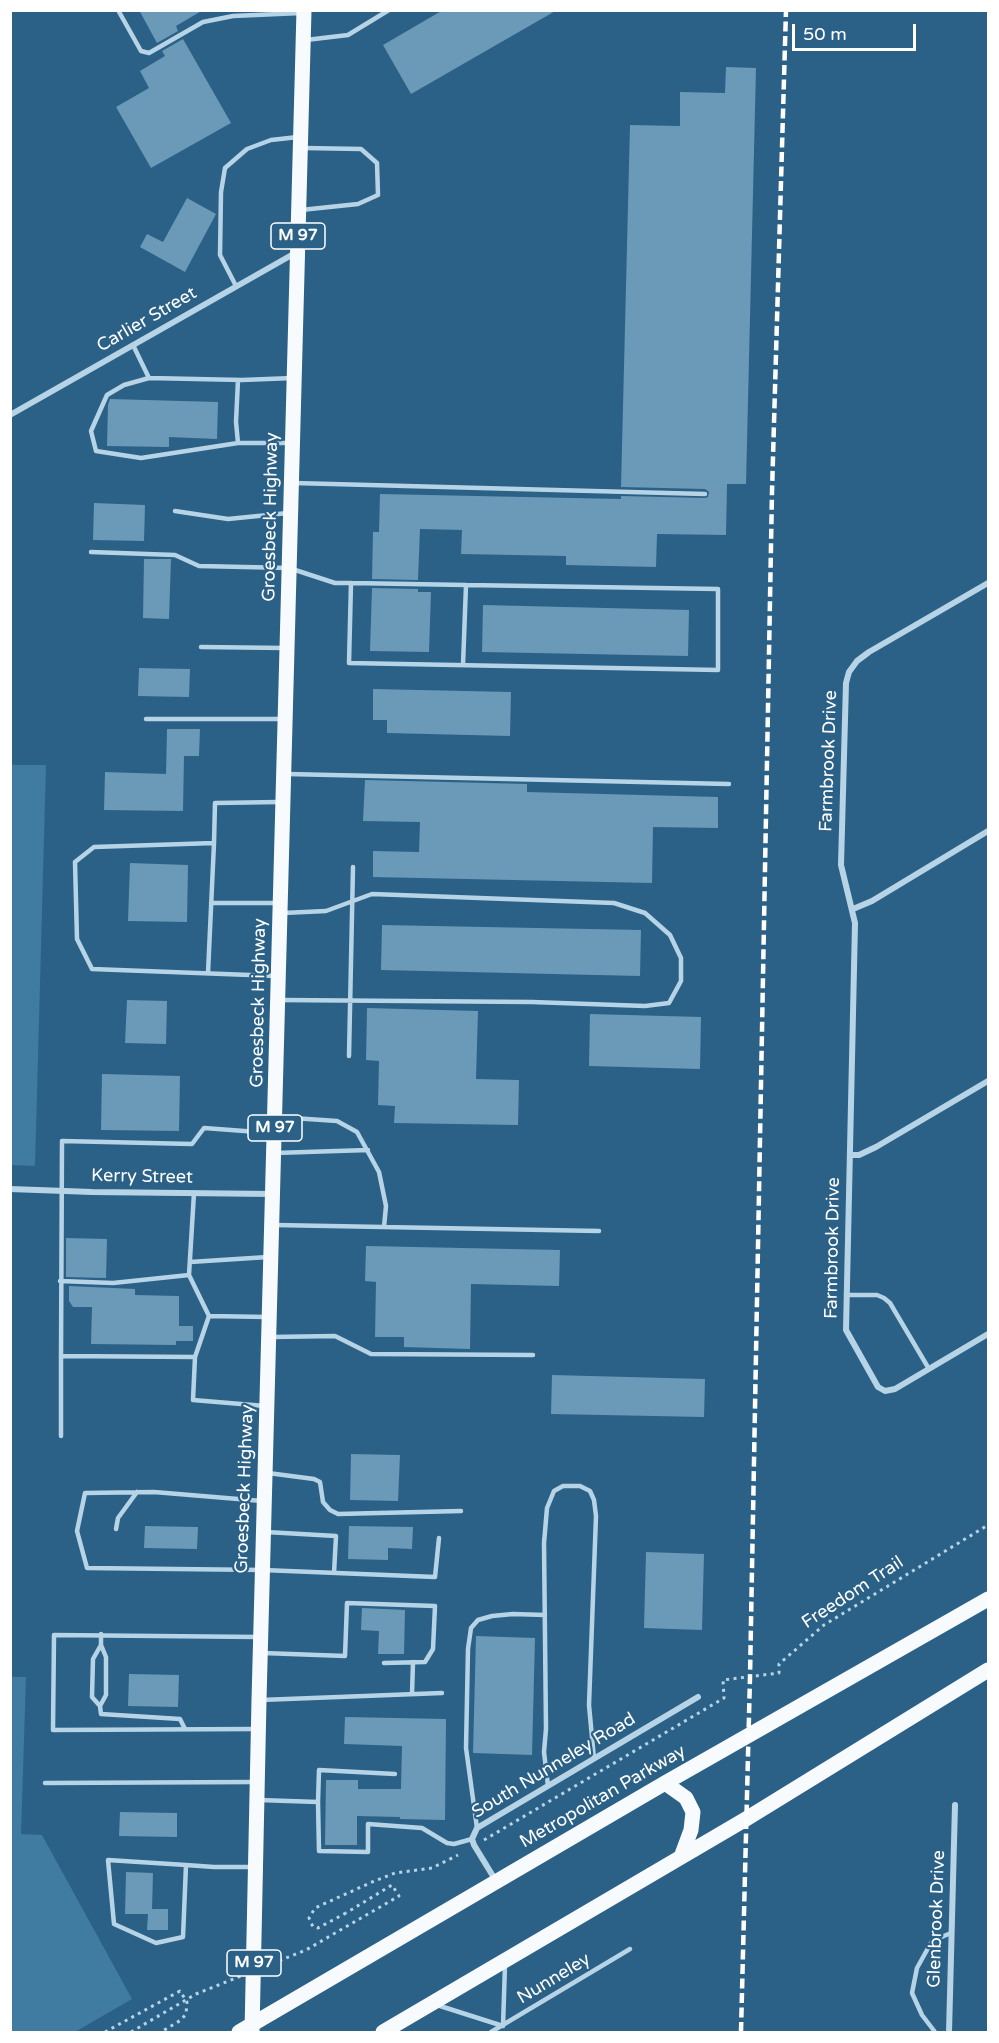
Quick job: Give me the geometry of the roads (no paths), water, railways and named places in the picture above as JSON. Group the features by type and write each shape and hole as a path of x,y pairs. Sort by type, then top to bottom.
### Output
{"main road":[{"name":"Groesbeck Highway","path":"248,2030 255,1867 273,1225 304,12"},
{"name":"Metropolitan Parkway","path":"248,2030 664,1784 988,1599"},
{"path":"383,2032 681,1857 988,1670"},
{"path":"664,1784 679,1791 686,1798 693,1812 691,1830 681,1857"}],"street":[{"name":"Carlier Street","path":"10,415 297,251"},
{"name":"Farmbrook Drive","path":"988,583 869,652 856,661 849,672 846,683 841,865 855,923 846,1330 878,1387 885,1391 895,1389 988,1334"},
{"path":"853,909 872,901 988,831"},
{"name":"Farmbrook Drive","path":"850,1155 859,1155 876,1147 988,1081"},
{"name":"Kerry Street","path":"10,1189 273,1194"},
{"name":"South Nunneley Road","path":"496,1882 472,1839 477,1828 698,1697"},
{"name":"Glenbrook Drive","path":"949,2032 955,1805"}],"lane":[{"path":"118,10 141,51 149,53 203,22 233,13 304,12"},
{"path":"303,41 348,35 389,10"},
{"path":"236,286 220,255 221,192 225,168 247,149 271,140 362,149 377,163 378,195 357,204 298,211"},
{"path":"133,345 149,378"},
{"path":"293,443 238,443 141,458 96,451 91,431 107,395 124,385 149,378 238,380 294,377"},
{"path":"238,380 236,422 238,443"},
{"path":"292,482 705,494"},
{"path":"175,511 228,519 291,512"},
{"path":"91,552 175,555 199,566 290,568 335,583 351,583 718,589 718,670 349,663 351,583"},
{"path":"463,665 465,585"},
{"path":"201,647 287,649"},
{"path":"146,719 285,719"},
{"path":"284,774 729,784"},
{"path":"208,973 215,803 284,802"},
{"path":"214,843 94,847 75,862 77,939 92,969 279,976"},
{"path":"349,1056 353,867"},
{"path":"211,903 326,911 372,894 614,903 645,913 670,935 681,958 681,981 669,1003 645,1006 532,1002 278,999"},
{"path":"275,1117 337,1121 357,1132 380,1172 386,1206 384,1227"},
{"path":"61,1436 60,1191 62,1141 192,1144 204,1128 275,1133"},
{"path":"274,1154 369,1150"},
{"path":"194,1193 189,1275 208,1316 195,1357 194,1400 267,1406"},
{"path":"273,1225 599,1231"},
{"path":"190,1262 272,1256"},
{"path":"60,1281 113,1283 189,1275"},
{"path":"846,1295 877,1295 884,1298 890,1304 929,1369"},
{"path":"208,1316 270,1317"},
{"path":"269,1337 336,1336 371,1354 533,1355"},
{"path":"61,1356 195,1357"},
{"path":"266,1473 314,1479 320,1482 323,1502 330,1510 338,1514 461,1512"},
{"path":"548,1786 544,1752 546,1729 544,1543 547,1508 554,1491 563,1486 580,1486 590,1491 596,1516 590,1705 594,1759"},
{"path":"116,1528 118,1518 137,1492"},
{"path":"265,1501 154,1492 85,1493 77,1531 87,1568 263,1570 435,1577 439,1538"},
{"path":"264,1532 336,1536 334,1573"},
{"path":"260,1653 345,1656 347,1603 435,1606 433,1649 425,1662 384,1663"},
{"path":"477,1828 466,1748 468,1649 471,1629 478,1620 492,1616 513,1614 545,1616"},
{"path":"100,1706 106,1695 106,1657 101,1645 101,1634"},
{"path":"258,1729 53,1730 54,1635 261,1637"},
{"path":"101,1645 93,1659 92,1697 100,1706 101,1714 180,1719 185,1729"},
{"path":"412,1694 413,1662"},
{"path":"258,1700 442,1693"},
{"path":"395,1774 319,1770 319,1851 368,1852 368,1824 422,1828 447,1843 454,1844 472,1839"},
{"path":"45,1783 256,1782"},
{"path":"256,1799 318,1802"},
{"path":"186,1865 183,1937 156,1944 114,1924 108,1860 255,1867"},
{"path":"935,2032 922,2014 912,1993 917,1968 932,1941 951,1934"},
{"name":"Nunneley","path":"491,2032 630,1949"},
{"path":"505,1960 502,2026 506,2032"},
{"path":"432,2004 502,2026"}],"railway":[{"path":"741,2032 750,1677 772,492 786,10"}]}
